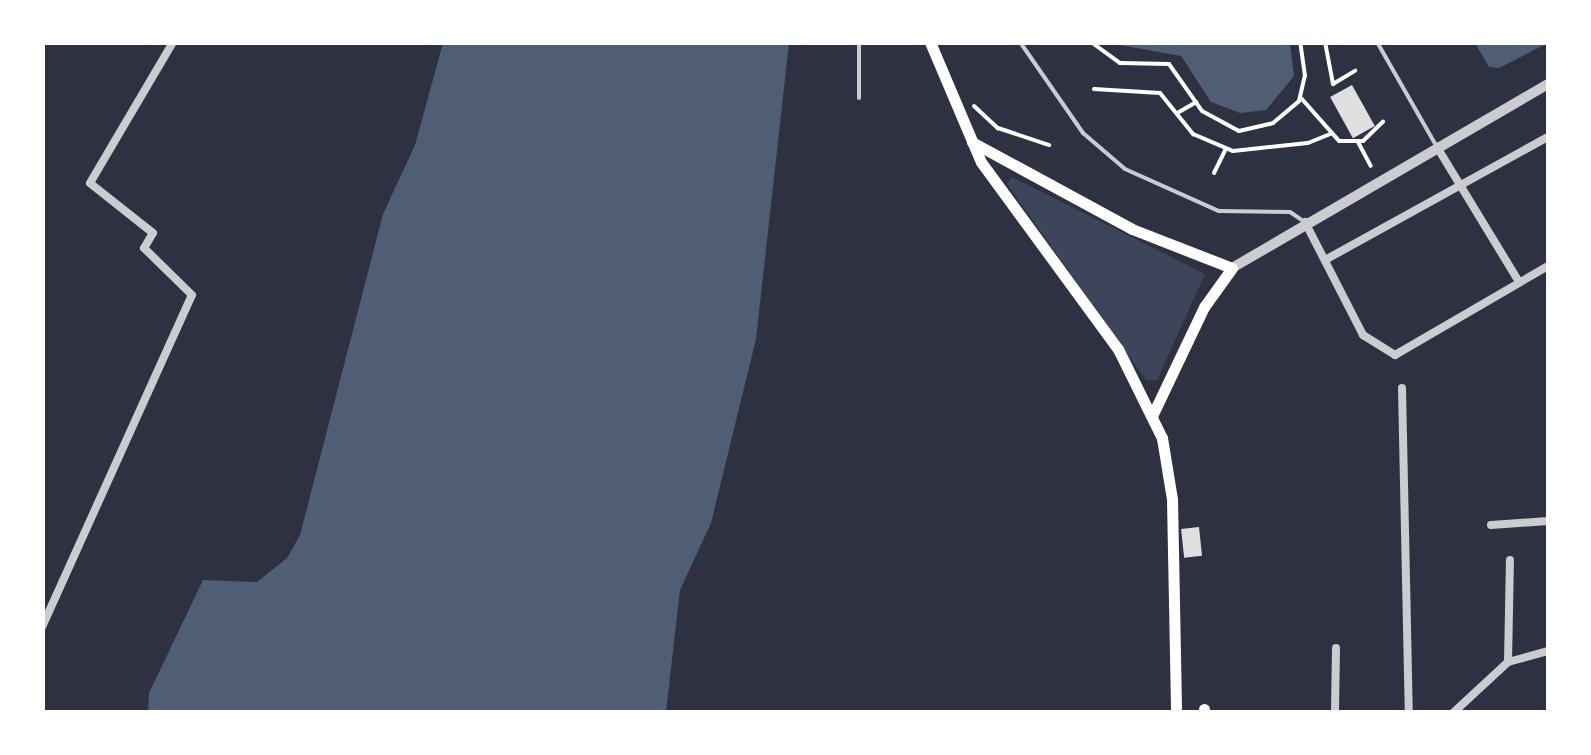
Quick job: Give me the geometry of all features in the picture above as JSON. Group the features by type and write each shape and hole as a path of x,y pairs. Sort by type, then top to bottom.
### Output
{"main road":[{"path":"930,42 972,142 996,187 1118,349 1153,414 1172,499 1176,712"},
{"path":"972,142 1132,229 1232,268 1204,307 1153,414"}],"street":[{"path":"42,627 192,295 144,248 153,233 90,183 173,42"},
{"path":"1232,268 1305,222 1548,86"},
{"path":"1324,260 1548,136"},
{"path":"1437,147 1519,282"},
{"path":"1305,222 1362,335 1395,355 1548,266"},
{"path":"1402,388 1409,712"},
{"path":"1491,526 1548,520"},
{"path":"1508,662 1510,560"},
{"path":"1336,648 1336,712"},
{"path":"1454,712 1508,662 1548,651"}],"lane":[{"path":"859,42 859,98"},
{"path":"1020,42 1083,133 1125,168 1219,210 1290,212 1305,222"},
{"path":"1377,42 1437,147"}],"path":[{"path":"1090,42 1120,63 1169,64 1216,122 1251,130 1273,123 1300,98"},
{"path":"1300,42 1300,98 1330,134 1358,142 1371,166"},
{"path":"1325,42 1333,84 1354,71"},
{"path":"1094,89 1153,90 1179,112 1193,134 1226,150 1308,143 1330,134"},
{"path":"969,101 998,128 1048,145"},
{"path":"1179,112 1196,102"},
{"path":"1358,142 1383,122"},
{"path":"1214,174 1226,150"}],"shaded area":[{"path":"443,43 789,43 756,339 711,523 680,590 666,712 148,712 149,693 203,580 257,582 287,558 300,535 383,214 415,145"},
{"path":"1108,43 1290,43 1294,76 1266,110 1240,113 1211,102 1181,56"},
{"path":"1475,43 1548,43 1499,68 1489,67"},
{"path":"1012,177 1205,274 1157,380 1146,380 1007,184"}],"building":[{"path":"1352,85 1375,126 1353,138 1330,97"},
{"path":"1199,527 1202,556 1184,558 1181,529"}]}
